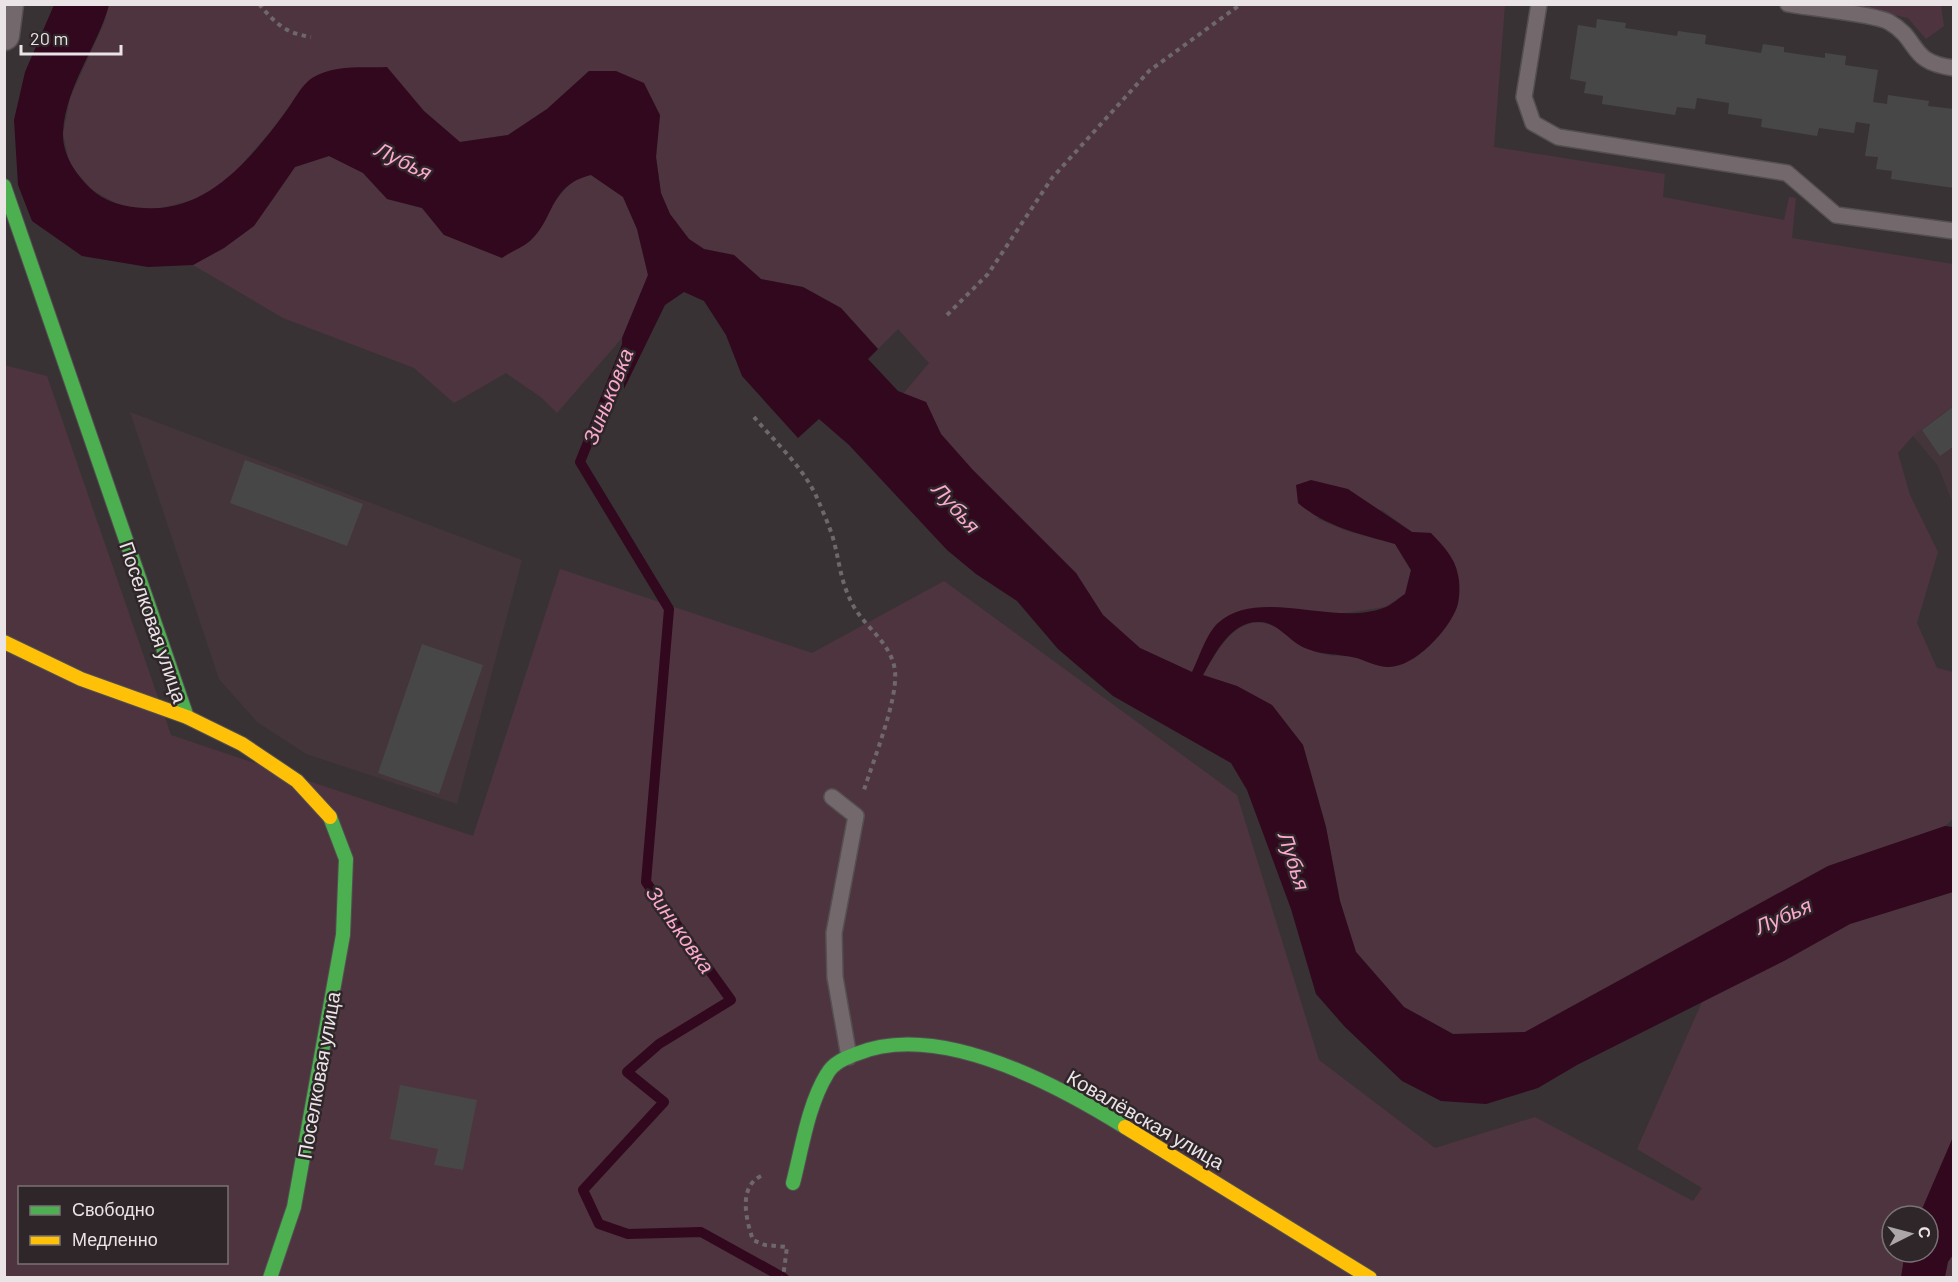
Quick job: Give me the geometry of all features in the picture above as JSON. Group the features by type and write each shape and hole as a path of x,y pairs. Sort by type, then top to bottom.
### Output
{"street":[{"path":"4,35 8,4"},
{"name":"Поселковая улица","path":"4,186 187,717 242,744 297,781 329,815 346,859 343,935 294,1207 270,1278"},
{"path":"4,642 81,680 187,717"},
{"name":"Ковалёвская улица","path":"793,1183 814,1106 827,1073 840,1061 873,1047 922,1045 954,1048 985,1057 1093,1107 1370,1278"}],"lane":[{"path":"1539,4 1524,97 1533,123 1558,137 1788,173 1836,215 1953,231"},
{"path":"1788,4 1887,20 1904,33 1917,54 1935,66 1953,68"},
{"path":"832,797 856,816 847,850 834,933 835,977 849,1057"}],"path":[{"path":"259,4 273,20 292,34 311,37"},
{"path":"947,315 988,274 1052,178 1149,71 1241,4"},
{"path":"754,417 817,497 833,539 837,566 846,591 855,609 876,633 891,657 895,673 890,706 856,816"},
{"path":"783,1278 787,1247 765,1245 753,1240 748,1226 746,1200 748,1190 756,1178 768,1172 797,1167"}],"shaded area":[{"path":"109,5 1505,5 1494,147 1665,174 1663,197 1784,220 1789,197 1796,198 1792,238 1953,264 1953,406 1913,436 1898,453 1910,495 1938,552 1917,623 1937,668 1953,672 1953,819 1945,826 1828,866 1525,1032 1453,1034 1404,1007 1356,952 1340,901 1326,827 1303,745 1272,705 1237,686 1203,675 1216,653 1232,634 1252,623 1265,623 1278,628 1321,654 1353,657 1389,667 1431,533 1412,532 1382,510 1316,518 1347,531 1395,544 1411,571 1405,594 1385,607 1339,614 1296,610 1216,624 1192,672 1140,648 1103,615 1076,573 972,469 941,434 926,402 903,394 929,363 898,329 878,349 841,308 803,287 761,279 734,255 704,249 689,239 670,214 661,193 656,157 660,115 589,71 547,109 508,135 459,142 424,111 310,79 271,131 237,170 204,197 158,209 123,207 92,190 70,165 63,134 70,98 104,23"},
{"path":"1847,5 1941,5 1944,26 1926,39 1908,18"},
{"path":"329,156 363,173 388,199 422,208 444,235 556,200 574,179 591,175 623,197 637,229 648,275 622,338 557,413 542,398 506,373 454,403 414,368 283,318 193,265 224,248 269,205 295,167"},
{"path":"4,365 47,376 171,735 473,836 560,569 812,653 944,581 1237,795 1319,1060 1435,1148 1535,1117 1693,1201 1702,1188 1637,1149 1702,1002 1850,924 1953,892 1953,1277 5,1277"},
{"path":"1953,406 1953,504 1938,466 1913,436"},
{"path":"130,412 522,560 457,804 306,754 257,722 219,679"}],"water":[{"name":"Лубья","path":"54,5 109,5 70,98 65,115 63,140 70,163 90,188 108,200 122,205 144,208 166,207 187,202 207,193 241,165 256,149 304,85 312,78 329,71 387,67 424,111 460,142 508,135 547,109 589,71 616,71 644,83 660,115 656,157 661,193 670,214 689,239 704,249 734,255 761,279 803,287 841,308 878,349 868,359 898,391 926,402 941,434 972,469 1076,573 1103,615 1140,648 1192,672 1214,628 1235,613 1255,608 1276,607 1344,613 1366,612 1386,607 1405,594 1411,570 1395,544 1344,529 1320,518 1298,503 1296,485 1311,480 1348,489 1412,532 1431,533 1448,552 1454,563 1459,578 1459,600 1453,616 1439,636 1419,655 1398,666 1384,667 1357,658 1306,649 1271,625 1260,622 1241,626 1232,632 1219,648 1203,675 1237,686 1272,705 1303,745 1326,827 1340,901 1356,952 1404,1007 1453,1034 1525,1032 1828,866 1945,826 1953,827 1953,892 1850,924 1784,961 1577,1065 1538,1088 1486,1104 1441,1101 1402,1081 1345,1027 1316,994 1291,909 1247,790 1231,763 1113,696 1058,649 1017,601 976,574 947,550 849,445 819,419 798,438 742,376 726,335 704,301 684,292 665,305 624,389 622,338 648,275 637,229 623,197 591,175 577,180 560,194 544,223 530,241 502,258 444,235 422,208 387,199 363,173 329,156 295,167 254,226 224,248 193,265 148,267 82,256 32,221 18,185 14,120 25,72"},
{"path":"1953,1137 1953,1255 1948,1262 1945,1277 1901,1277 1903,1264 1940,1264 1940,1204 1924,1204"}],"building":[{"path":"1597,19 1626,23 1625,28 1677,36 1678,31 1706,35 1705,44 1761,53 1763,44 1784,47 1784,52 1804,55 1825,58 1825,53 1846,56 1845,65 1878,70 1873,102 1887,104 1888,95 1929,101 1928,106 1954,109 1954,188 1891,179 1892,171 1876,169 1878,157 1865,156 1870,124 1856,122 1854,133 1819,128 1817,136 1761,127 1762,119 1728,114 1729,103 1697,98 1695,109 1677,107 1675,115 1602,104 1603,96 1584,93 1586,82 1570,79 1578,25 1596,28"},
{"path":"1954,406 1954,446 1940,456 1922,430"},
{"path":"245,460 363,504 347,546 230,503"},
{"path":"422,644 483,665 439,794 378,773"},
{"path":"400,1085 477,1100 463,1170 434,1165 438,1149 390,1139"}],"waterway":[{"name":"Зиньковка","path":"627,345 580,462 669,609 646,882 731,1000 659,1044 627,1072 664,1102 583,1190 599,1224 628,1234 701,1232 784,1278"}],"traffic: fast":[{"path":"4,186 187,717"},
{"path":"270,1278 294,1207 343,935 346,859 330,817"},
{"path":"793,1183 810,1113 820,1086 830,1070 848,1057 888,1046 923,1045 959,1051 995,1062 1031,1076 1125,1127"}],"traffic: slow":[{"path":"4,642 81,679 187,717 242,744 297,781 330,817"},
{"path":"1125,1127 1370,1278"}]}
